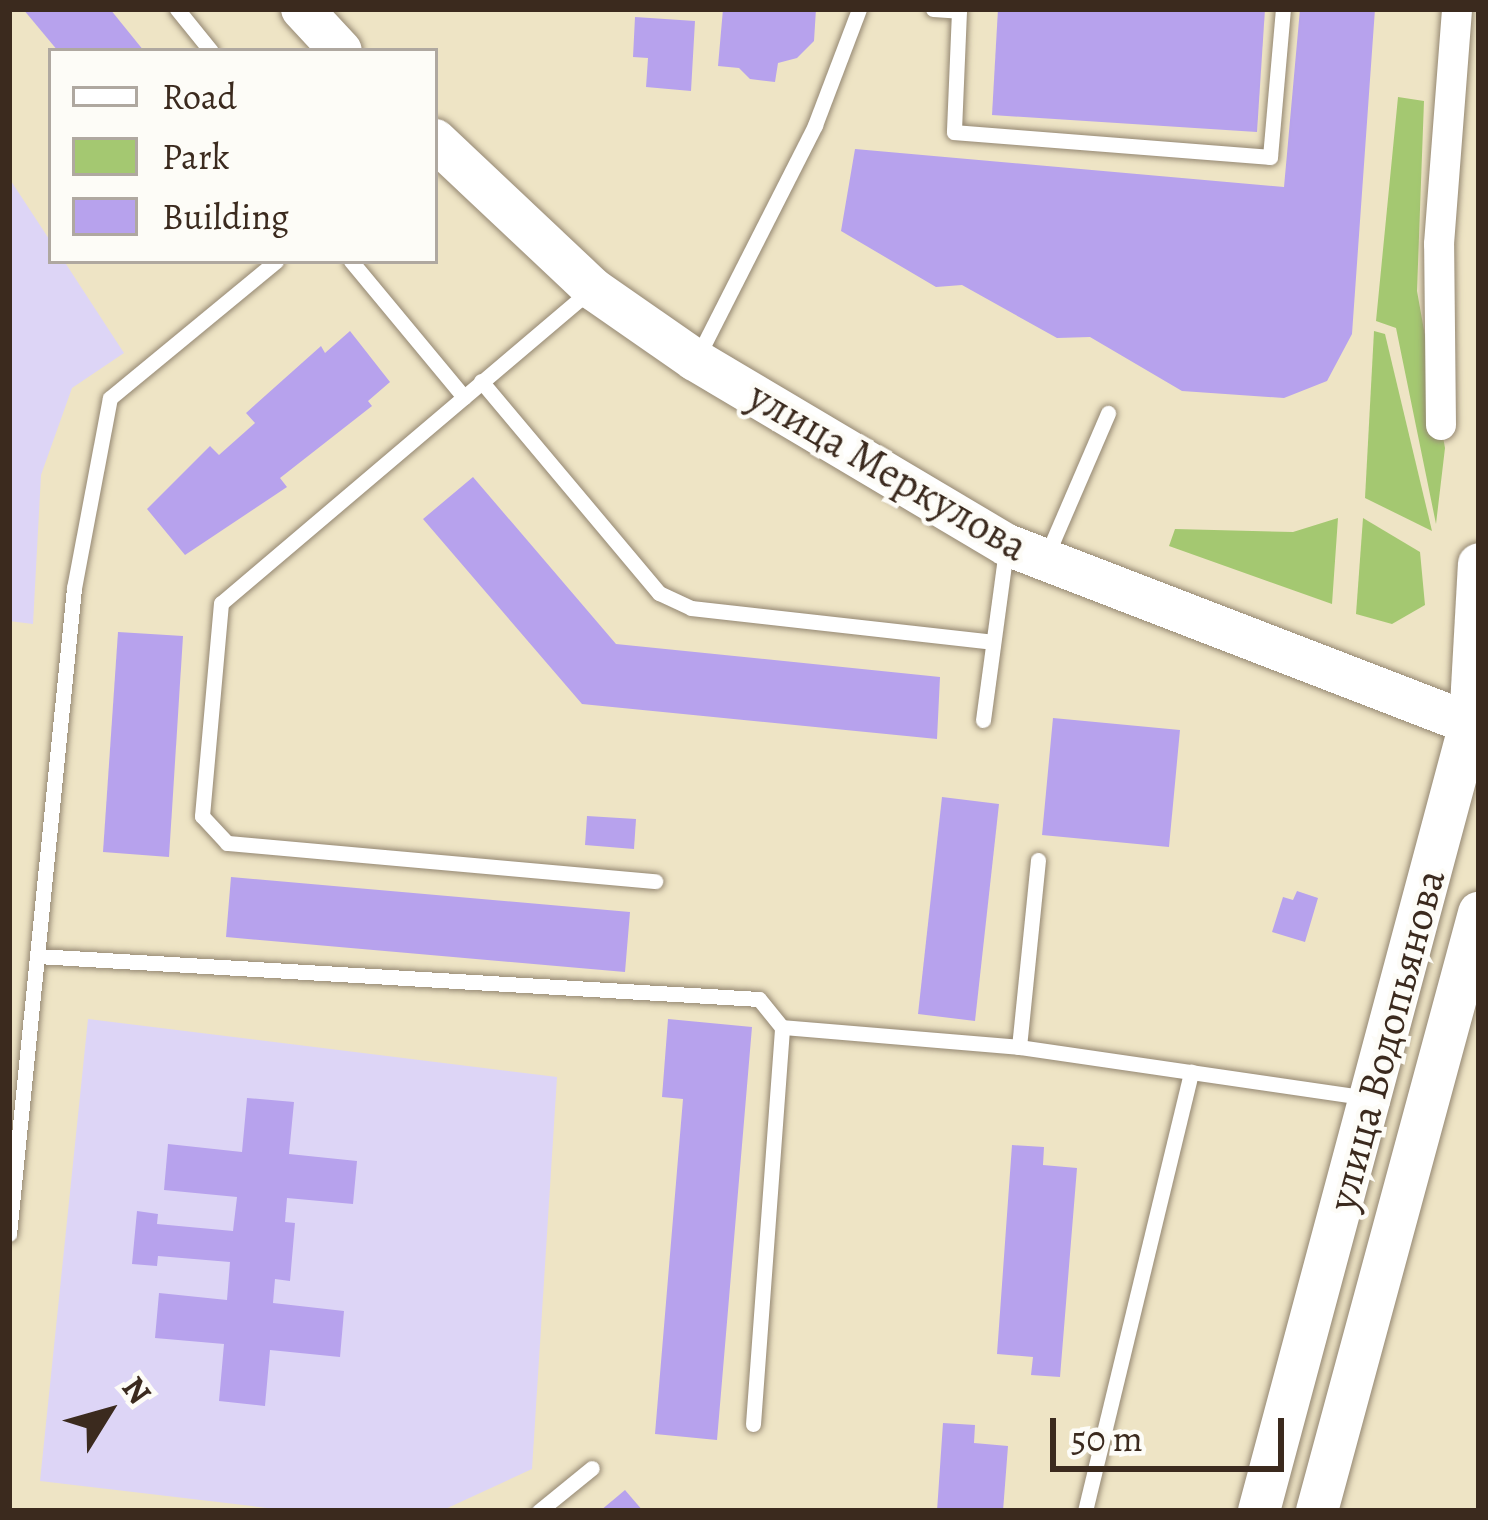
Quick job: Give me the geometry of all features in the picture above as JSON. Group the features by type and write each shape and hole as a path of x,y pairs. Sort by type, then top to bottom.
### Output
{"main road":[{"path":"302,9 338,48"},
{"name":"улица Меркулова","path":"438,143 593,289 695,360 1026,552 1474,726"},
{"name":"улица Водопьянова","path":"1259,1511 1474,726 1479,564"},
{"name":"улица Водопьянова","path":"1317,1511 1479,913"}],"street":[{"path":"1441,425 1439,244 1457,9"}],"lane":[{"path":"177,9 209,48"},
{"path":"695,360 815,125 860,9"},
{"path":"933,9 959,11 953,132 1270,157 1283,9"},
{"path":"9,1234 15,1110 37,956 74,588 110,398 272,264"},
{"path":"353,264 464,397"},
{"path":"593,289 221,603 202,816 227,843 655,881"},
{"path":"481,381 659,593 691,608 992,642"},
{"path":"983,720 992,642 1026,552 1108,413"},
{"path":"1019,1047 1038,860"},
{"path":"37,956 759,999 782,1028 753,1424"},
{"path":"782,1028 1019,1047 1371,1099"},
{"path":"1085,1511 1191,1072"},
{"path":"539,1511 592,1468"}],"shaded area":[{"path":"9,178 48,237 48,264 66,264 124,353 72,388 41,475 33,624 9,621"},
{"path":"88,1019 557,1077 532,1469 441,1511 293,1511 40,1481"}],"green space":[{"path":"1398,97 1424,101 1417,291 1445,448 1436,524 1396,328 1376,321"},
{"path":"1374,331 1385,334 1432,531 1365,498"},
{"path":"1338,518 1332,604 1169,546 1175,529 1293,532"},
{"path":"1363,518 1420,552 1425,605 1392,624 1356,614"}],"building":[{"path":"23,9 110,9 142,48 56,48"},
{"path":"723,9 816,9 814,41 797,58 778,63 775,82 750,79 739,68 718,66"},
{"path":"998,9 1265,9 1257,132 992,115"},
{"path":"1300,9 1375,9 1352,334 1327,381 1284,398 1182,391 1090,337 1057,338 962,285 936,287 841,231 855,149 1284,187"},
{"path":"635,17 695,21 691,91 646,87 648,58 633,57"},
{"path":"350,331 390,382 368,401 372,406 280,478 287,487 185,555 147,509 210,446 219,455 255,423 246,413 321,346 325,353"},
{"path":"473,477 616,644 940,677 937,739 582,704 423,519"},
{"path":"118,632 183,636 169,857 103,852"},
{"path":"1053,718 1180,730 1169,847 1042,835"},
{"path":"942,797 999,804 975,1021 918,1014"},
{"path":"587,816 636,819 634,849 585,845"},
{"path":"231,877 630,912 625,972 226,937"},
{"path":"1297,891 1318,898 1305,942 1272,932 1283,897 1293,900"},
{"path":"668,1019 752,1027 717,1440 655,1434 683,1099 662,1097"},
{"path":"247,1098 294,1102 289,1154 357,1161 353,1204 287,1198 285,1222 295,1223 290,1281 275,1279 273,1303 344,1311 340,1357 270,1350 265,1406 219,1401 224,1344 155,1338 159,1293 227,1300 230,1262 158,1256 157,1266 132,1264 137,1211 158,1214 157,1224 233,1231 237,1197 164,1190 168,1144 242,1152"},
{"path":"1012,1145 1044,1147 1043,1165 1077,1168 1060,1377 1031,1375 1033,1357 997,1354"},
{"path":"943,1423 975,1425 974,1443 1008,1446 1003,1511 937,1511"},
{"path":"625,1490 643,1511 600,1511"}]}
